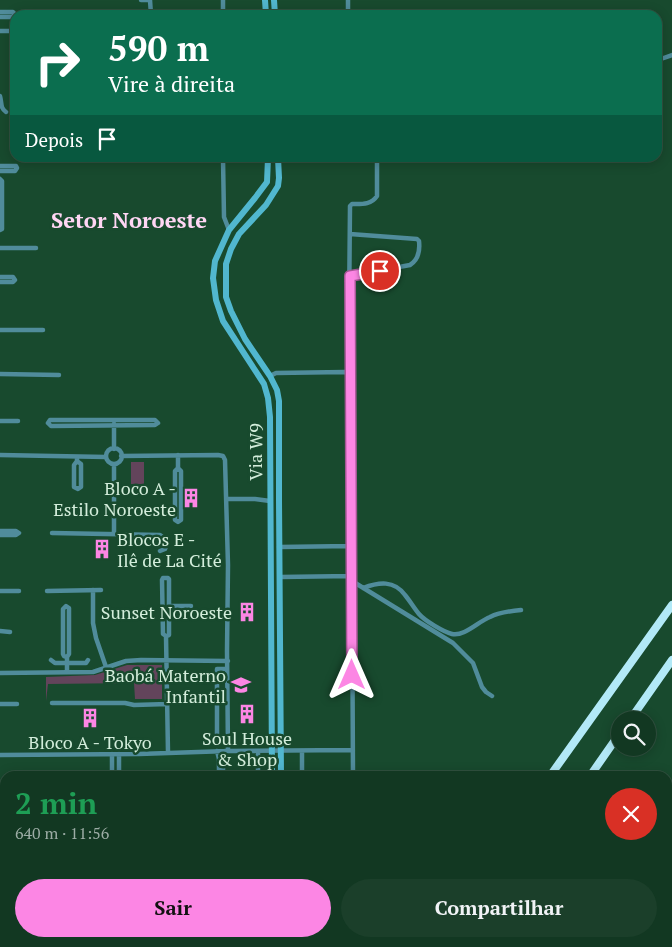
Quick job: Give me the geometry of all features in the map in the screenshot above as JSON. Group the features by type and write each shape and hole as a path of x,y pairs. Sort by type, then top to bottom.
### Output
{"highway":[{"path":"554,771 672,605"},
{"path":"636,711 672,660"},
{"path":"594,771 611,747"}],"street":[{"path":"141,0 150,0"},
{"path":"0,96 2,110 6,112"},
{"path":"223,162 224,217 229,230"},
{"name":"Via W9","path":"268,162 267,182 229,230 215,260 213,278 216,300 223,321 264,384 268,398 270,417 272,771"},
{"name":"Via W9","path":"278,162 278,186 266,205 239,234 231,249 226,264 226,297 245,339 270,376 277,390 279,401 281,771"},
{"path":"353,771 349,314 350,206 352,204 366,204 373,201 377,196 377,162"},
{"path":"0,166 16,166 17,168 13,171 0,171"},
{"path":"0,179 2,181 2,229 0,230"},
{"path":"350,234 417,239 420,241 416,260 410,265 350,276"},
{"path":"0,248 36,248"},
{"path":"0,277 13,277 15,280 13,282 0,282"},
{"path":"0,330 43,330"},
{"path":"270,376 276,373 345,372 351,374"},
{"path":"0,374 59,375"},
{"path":"114,423 50,420 48,423 50,426 114,423 155,420 158,423 155,425 114,423"},
{"path":"0,421 18,421"},
{"path":"114,423 114,449"},
{"path":"106,457 108,451 114,449 118,450 121,456"},
{"path":"0,455 77,459 106,457"},
{"path":"178,455 178,468 175,471 175,520 178,522 181,520 181,471 178,468"},
{"path":"121,456 218,455 223,456 225,460 228,565 228,741 222,771"},
{"path":"114,464 119,461 121,456"},
{"path":"106,457 108,461 114,464"},
{"path":"77,459 81,464 81,487 78,489 74,487 74,465 77,459"},
{"path":"114,464 114,534"},
{"path":"226,499 279,500"},
{"path":"0,531 16,531 19,533 16,535 0,535"},
{"path":"52,533 160,535 165,539 166,543 165,549 160,551"},
{"path":"280,547 351,546"},
{"path":"280,576 352,579 363,588 453,643 473,663 482,688 492,696"},
{"path":"166,636 169,635 169,579 162,578 163,634 166,636 168,753"},
{"path":"363,588 382,583 394,585 425,619 450,634 456,635 462,634 491,616 520,610"},
{"path":"47,590 101,590"},
{"path":"93,590 93,623 106,667"},
{"path":"0,591 19,591"},
{"path":"67,657 63,654 63,609 66,606 69,608 67,672"},
{"path":"169,606 191,606"},
{"path":"0,631 10,632"},
{"path":"51,660 55,663 84,663 88,660"},
{"path":"0,673 93,672 126,661 141,660 228,661"},
{"path":"228,669 217,669 217,739 219,741 228,741"},
{"path":"52,703 168,704"},
{"path":"0,704 17,704"},
{"path":"0,755 353,750"},
{"path":"217,751 220,771"},
{"path":"258,751 258,771"},
{"path":"302,751 302,771"},
{"path":"112,754 112,771"},
{"path":"119,754 119,771"}],"shaded area":[{"path":"131,462 144,462 144,484 131,484"},
{"path":"127,665 162,665 162,699 135,699 134,683 48,684 46,701 46,677 95,675"}],"place":[{"name":"Bloco A - Estilo Noroeste","path":"191,498"},
{"name":"Blocos E - Ilê de La Cité","path":"102,549"},
{"name":"Sunset Noroeste","path":"247,612"},
{"name":"Baobá Materno Infantil","path":"241,685"},
{"name":"Soul House & Shop","path":"247,714"},
{"name":"Bloco A - Tokyo","path":"90,718"}],"district":[{"name":"Setor Noroeste","path":"129,219"}],"route":[{"path":"352,675 350,276 380,271"}]}
